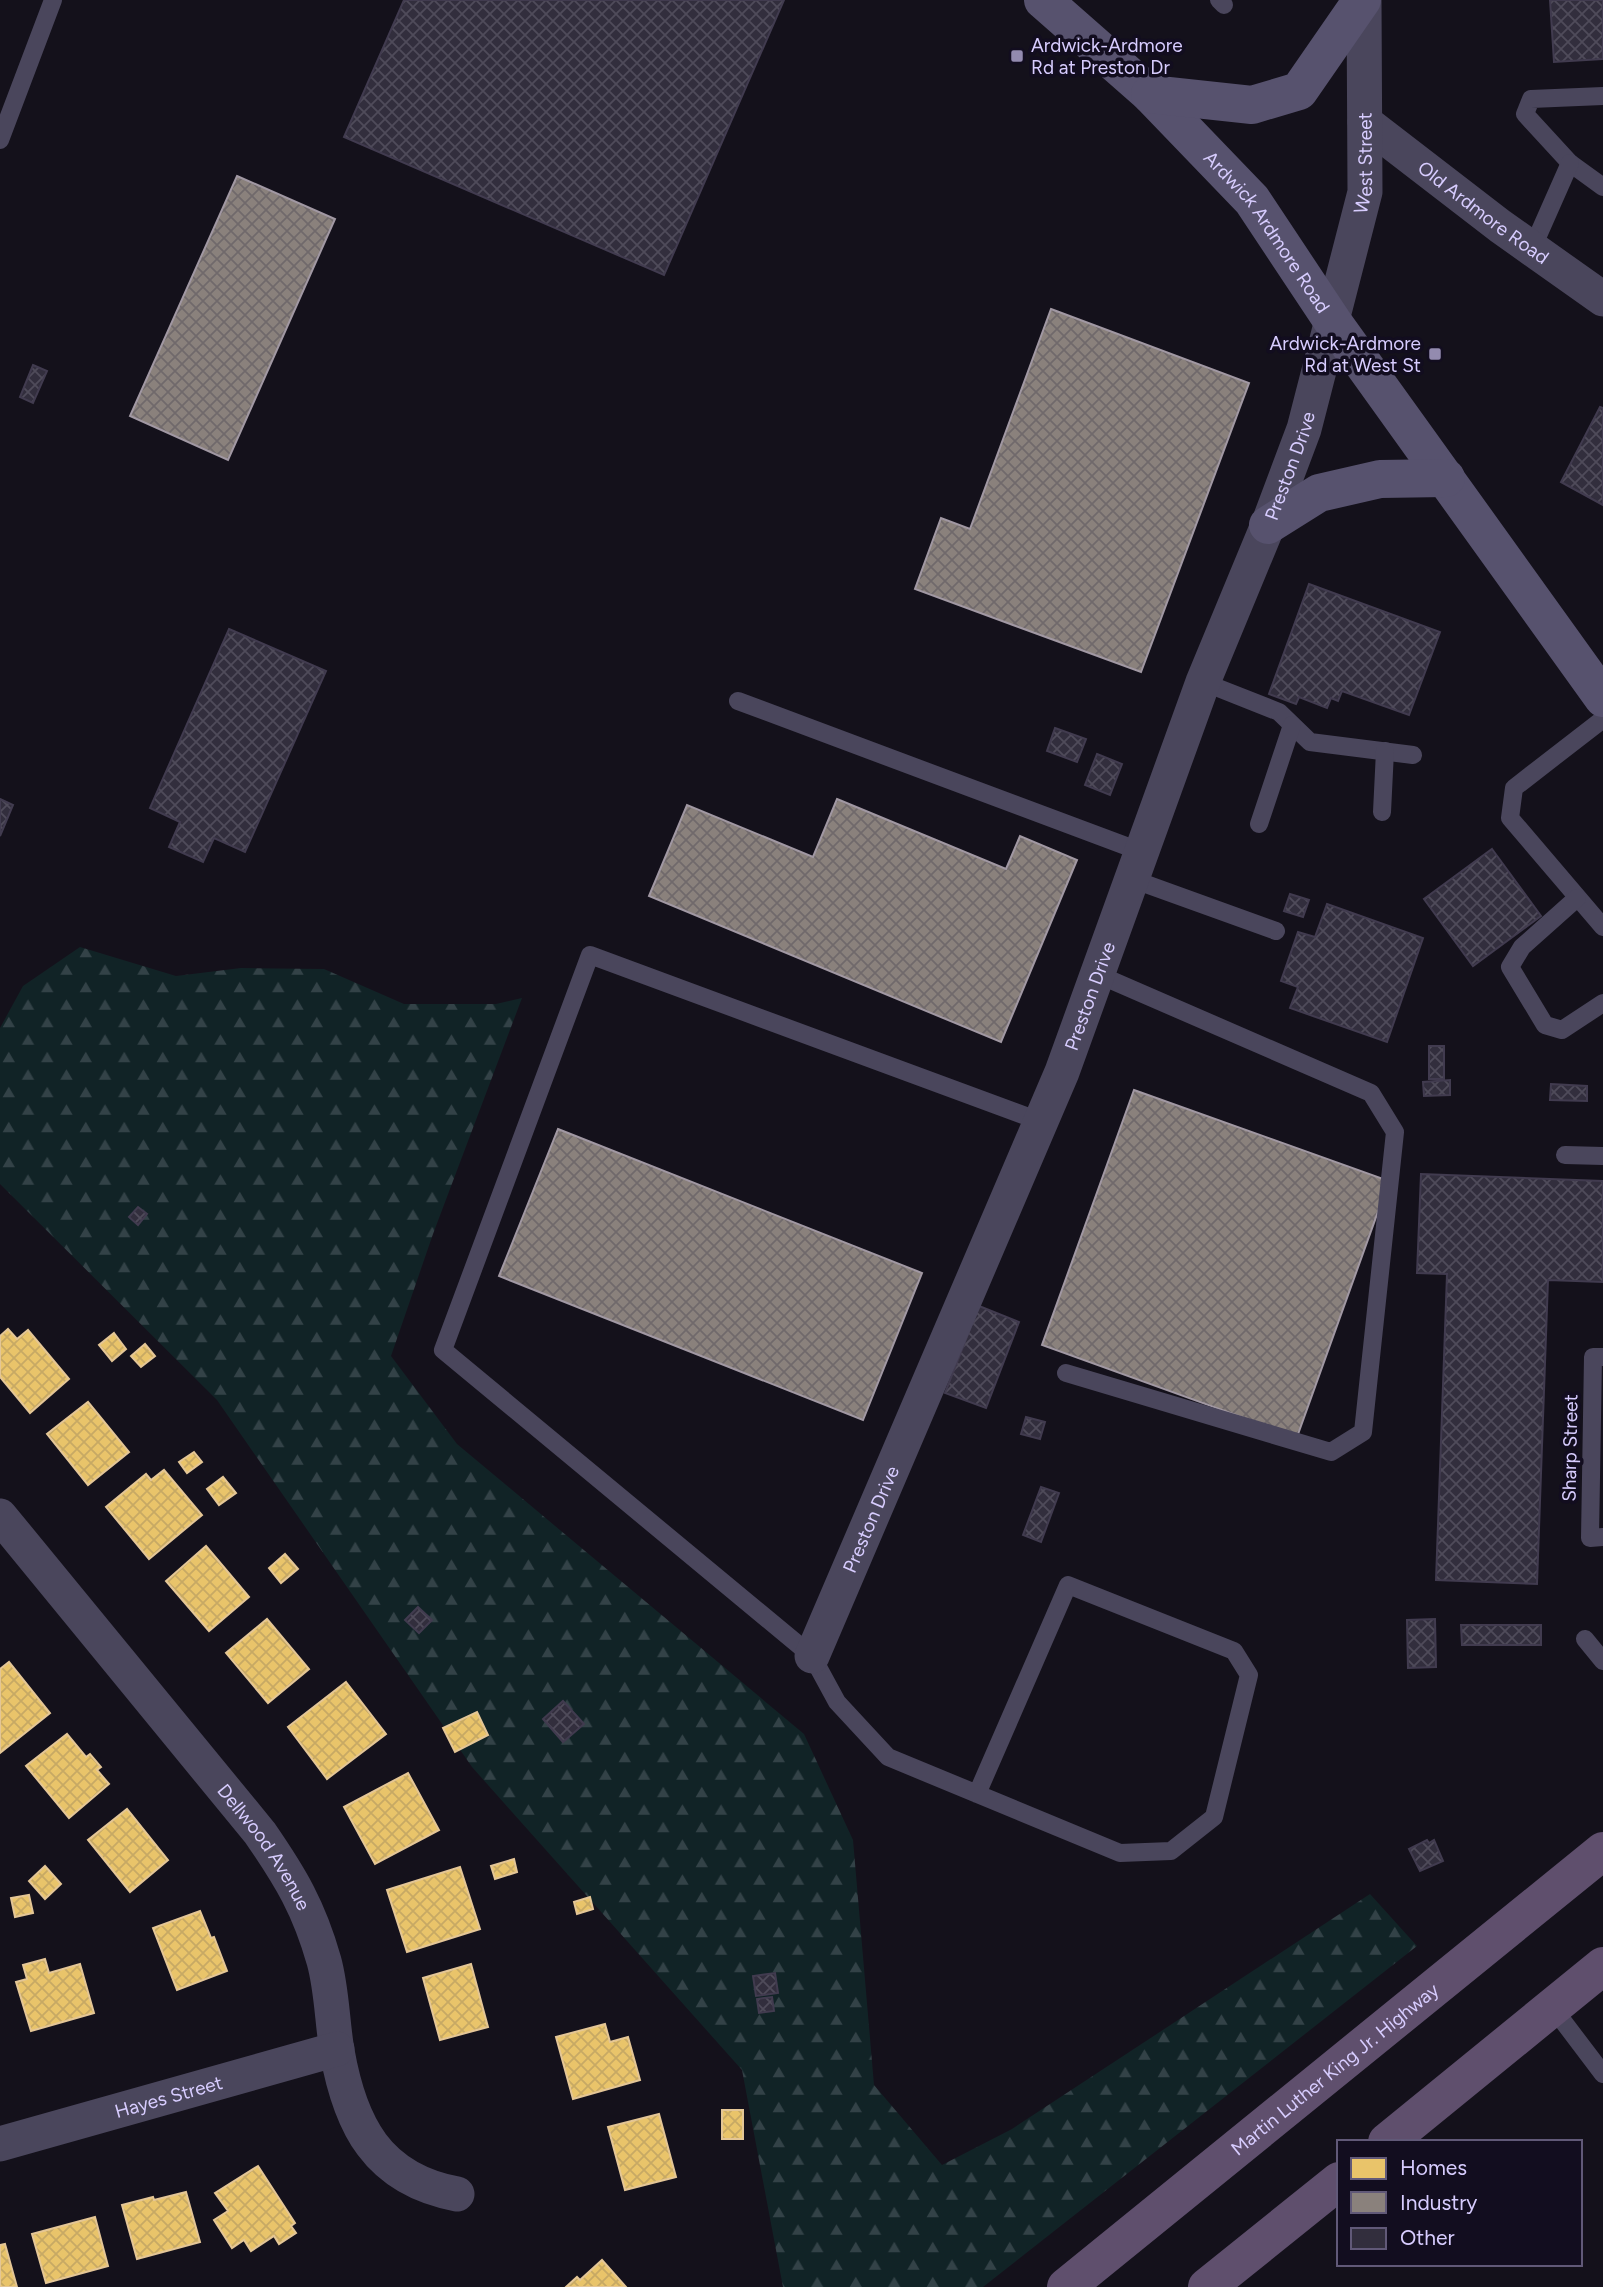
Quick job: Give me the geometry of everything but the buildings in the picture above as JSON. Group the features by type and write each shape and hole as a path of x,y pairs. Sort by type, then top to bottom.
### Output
{"main road":[{"name":"Ardwick Ardmore Road","path":"1043,0 1150,94 1252,200 1333,322 1603,698"},
{"path":"1150,94 1252,105 1299,91 1363,0"},
{"path":"1268,525 1318,493 1380,479 1446,478"},
{"name":"Martin Luther King Jr. Highway","path":"1066,2287 1603,1851"},
{"path":"1389,2140 1603,1966"},
{"path":"1207,2287 1337,2183"}],"street":[{"name":"West Street","path":"1333,322 1365,192 1363,0"},
{"name":"Old Ardmore Road","path":"1364,122 1603,299"},
{"name":"Preston Drive","path":"812,1656 1042,1122 1203,682 1268,525 1304,429 1333,322"},
{"name":"Dellwood Avenue","path":"0,1516 260,1833 286,1870 300,1895 325,1965 337,2049 354,2117 384,2159 409,2178 434,2190 457,2194"},
{"name":"Hayes Street","path":"0,2144 337,2049"}],"lane":[{"path":"0,140 53,0"},
{"path":"1603,96 1531,99 1525,114 1570,163 1603,187"},
{"path":"1532,249 1570,163"},
{"path":"1203,682 1279,712 1310,742 1413,755"},
{"path":"738,701 1137,866 1276,931"},
{"path":"1603,719 1514,788 1510,818 1603,928"},
{"path":"1259,824 1292,725"},
{"path":"1382,812 1385,751"},
{"path":"1577,898 1522,947 1510,967 1545,1025 1562,1030 1603,1003"},
{"path":"977,1794 1068,1585 1234,1651 1249,1675 1214,1817 1171,1851 1120,1853 977,1794 888,1757 837,1702 812,1656 443,1350 590,955 1042,1122"},
{"path":"1066,1373 1331,1452 1363,1432 1395,1132 1371,1093 1097,974"},
{"path":"1565,1155 1603,1156"},
{"name":"Sharp Street","path":"1603,1357 1592,1357 1590,1538 1603,1537"},
{"path":"1585,1639 1603,1661"},
{"path":"1553,2008 1603,2074"}],"green space":[{"path":"80,947 176,976 241,968 324,969 404,1004 496,1004 522,998 433,1234 391,1356 457,1444 804,1734 853,1840 874,2085 942,2165 1012,2129 1370,1894 1417,1946 983,2287 783,2287 742,2070 472,1767 217,1400 0,1184 0,1028 23,986"}],"place":[{"name":"Ardwick-Ardmore Rd at Preston Dr","path":"1017,56"},
{"name":"Ardwick-Ardmore Rd at West St","path":"1435,354"}]}
